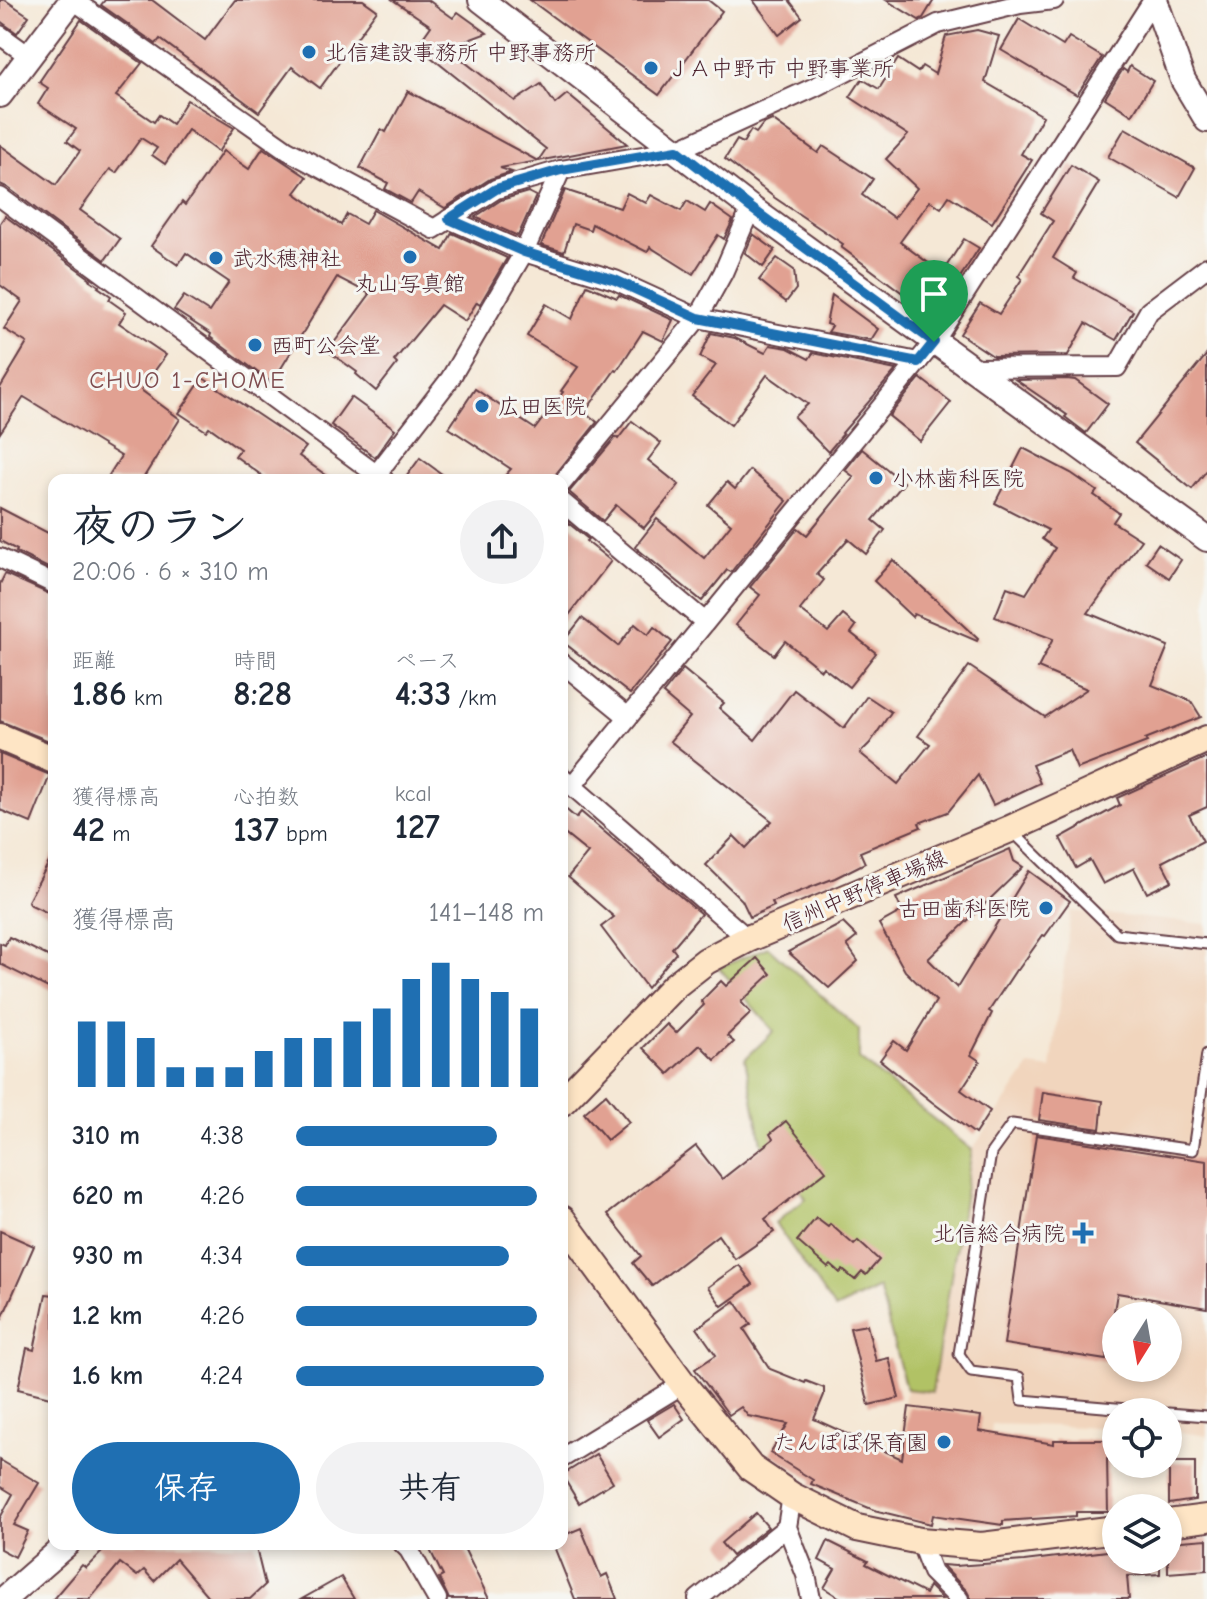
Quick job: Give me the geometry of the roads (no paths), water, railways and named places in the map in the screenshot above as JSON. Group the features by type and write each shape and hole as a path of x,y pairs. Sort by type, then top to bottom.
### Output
{"main road":[{"path":"0,737 48,757"},
{"name":"信州中野停車場線","path":"568,1096 674,986 706,961 748,939 1010,829 1207,739"},
{"path":"568,1227 683,1384 751,1468 792,1496 857,1528 920,1541 982,1546 1102,1531"},
{"path":"1182,1521 1207,1518"}],"street":[{"path":"0,95 72,0 287,150 434,229 496,189 561,170 677,150 815,87 938,24 1020,4 1054,0"},
{"path":"481,0 751,208 1207,539"},
{"path":"1154,0 1183,80 1207,120"},
{"path":"568,780 628,717 934,342 1154,0"},
{"path":"0,35 29,56"},
{"path":"380,474 450,379 524,252 561,170"},
{"path":"0,197 372,474"},
{"path":"568,476 698,318 723,273 751,208"},
{"path":"449,219 524,252 615,280 698,318 918,362"},
{"path":"971,368 1117,367 1149,311 1207,267"},
{"path":"568,507 705,622"},
{"path":"0,558 48,581"},
{"path":"568,668 628,717"},
{"path":"568,782 748,939"},
{"path":"568,1454 683,1384"},
{"path":"792,1496 787,1527 806,1575 811,1599"},
{"path":"698,1599 787,1527"},
{"path":"920,1541 932,1572 959,1599"},
{"path":"4,1599 60,1550"},
{"path":"412,1550 437,1599"}],"lane":[{"path":"1010,829 1117,934 1207,944"},
{"path":"1102,1407 1022,1400 1019,1377 971,1371 959,1354 991,1153 1012,1124 1193,1150 1207,1054"},
{"path":"1182,1414 1207,1416"}],"place":[{"name":"北信建設事務所 中野事務所","path":"309,52"},
{"name":"ＪＡ中野市 中野事業所","path":"651,68"},
{"name":"丸山写真館","path":"410,257"},
{"name":"武水穂神社","path":"216,258"},
{"name":"西町公会堂","path":"255,345"},
{"name":"広田医院","path":"482,406"},
{"name":"小林歯科医院","path":"876,478"},
{"name":"古田歯科医院","path":"1046,908"},
{"name":"北信総合病院","path":"1083,1233"},
{"name":"たんぽぽ保育園","path":"944,1442"}],"district":[{"name":"CHUO 1-CHOME","path":"188,380"}]}
